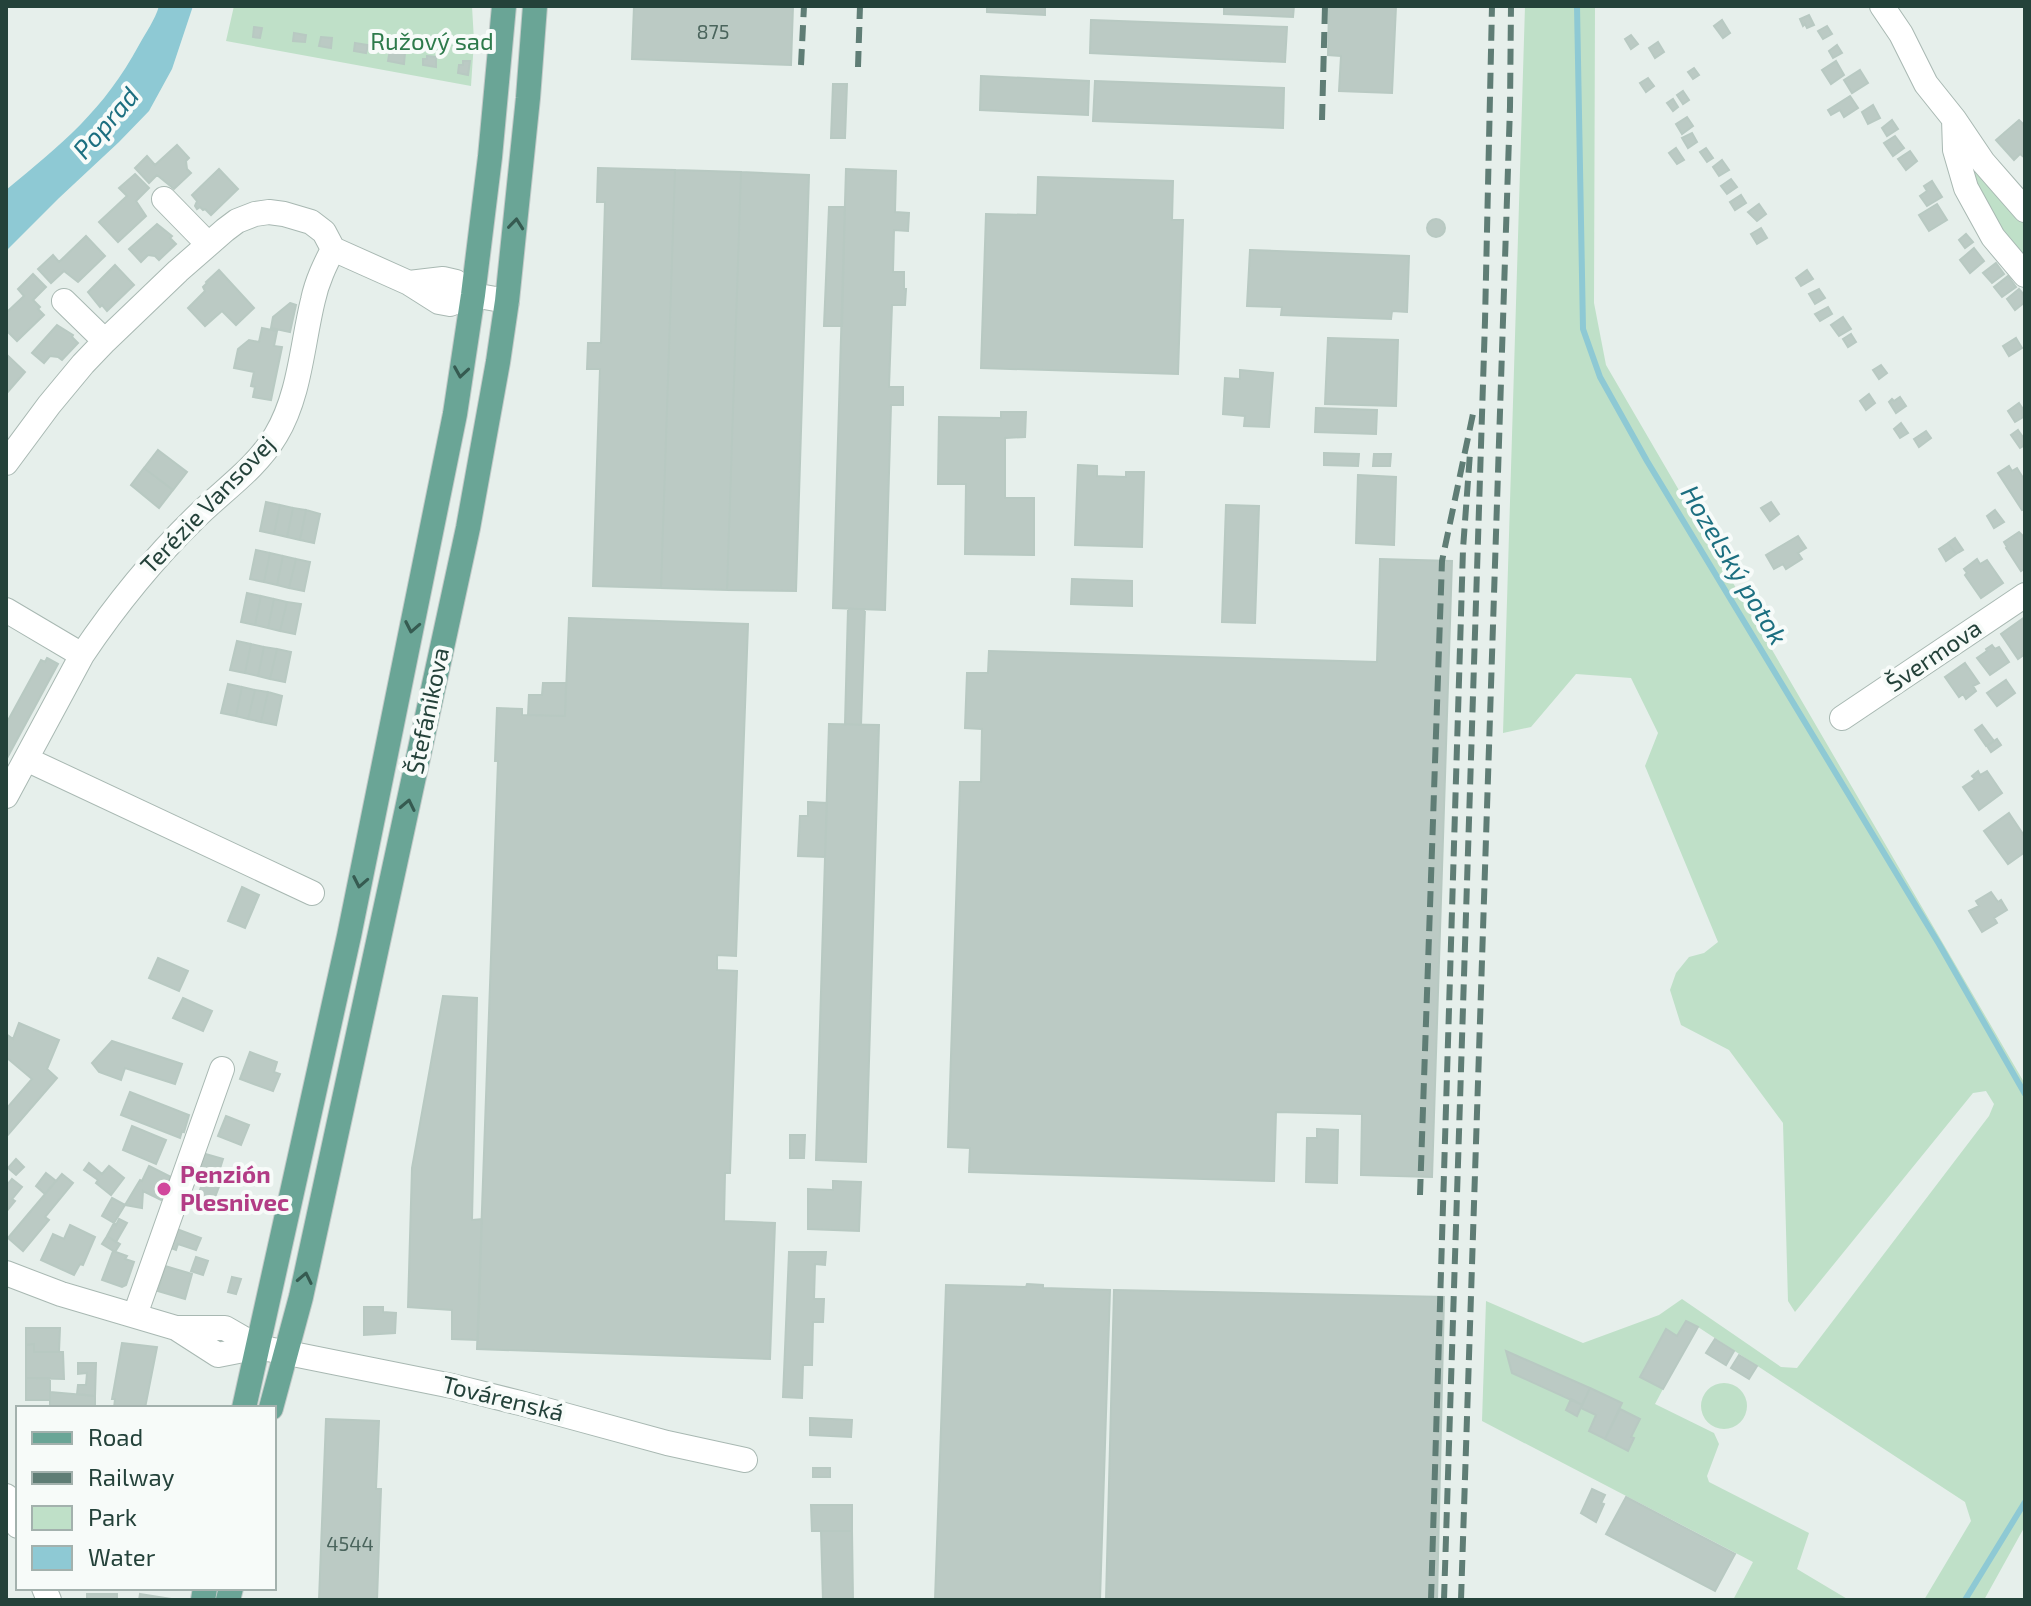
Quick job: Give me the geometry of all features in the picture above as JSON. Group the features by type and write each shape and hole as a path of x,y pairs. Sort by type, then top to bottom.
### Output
{"main road":[{"name":"Štefánikova","path":"244,1406 352,920 455,414 492,143 504,6"},
{"name":"Štefánikova","path":"272,1406 301,1297 468,528 507,301 535,6"}],"street":[{"path":"1882,6 1901,34 1926,84 1983,162 2025,210"},
{"path":"1954,119 1955,150 1966,188 1993,237 2025,275"},
{"path":"164,199 208,244"},
{"path":"6,463 49,405 105,341 208,244 237,221 255,214 284,214 311,222 324,232 333,249 409,283 439,302 450,304 473,295 507,301"},
{"name":"Terézie Vansovej","path":"6,796 82,655 133,584 163,549 252,466 274,438 288,410 313,297 322,269 333,249"},
{"path":"64,301 105,341"},
{"name":"Švermova","path":"1842,718 2025,595"},
{"path":"6,610 82,655"},
{"path":"26,759 312,893"},
{"path":"135,1315 222,1069"},
{"name":"Továrenská","path":"6,1273 61,1294 176,1328 225,1328 258,1347 452,1386 667,1443 745,1460"},
{"path":"6,1496 16,1521"}],"green space":[{"name":"Ružový sad","path":"234,6 472,6 474,41 471,86 226,41"},
{"path":"1525,6 1595,6 1594,303 1606,365 2025,1084 2025,1526 1984,1600 1924,1600 1971,1521 1965,1502 1698,1327 1677,1336 1667,1330 1640,1377 1663,1389 1655,1404 1714,1433 1719,1444 1707,1476 1709,1482 1809,1533 1797,1569 1849,1600 1733,1600 1753,1562 1482,1421 1486,1301 1583,1343 1659,1315 1682,1299 1781,1367 1797,1368 1989,1116 1994,1104 1986,1091 1973,1093 1795,1312 1788,1301 1783,1123 1729,1050 1681,1025 1670,990 1676,973 1689,957 1704,953 1718,942 1645,766 1658,733 1631,678 1576,674 1531,727 1503,733"},
{"path":"1963,147 2025,217 2025,264 1973,187"},
{"path":"1724,1383 1740,1390 1747,1406 1740,1422 1724,1429 1708,1422 1701,1406 1708,1390"}],"water":[{"name":"Poprad","path":"159,6 193,6 172,69 149,111 6,251 6,190 80,125 111,89 126,68"}],"building":[{"path":"634,6 793,6 791,65 632,59"},
{"path":"987,6 1045,6 1045,15 987,12"},
{"path":"1224,6 1294,6 1293,17 1224,14"},
{"path":"1329,6 1396,6 1392,93 1339,91 1341,56 1328,55"},
{"path":"1809,15 1814,25 1807,28 1800,19"},
{"path":"1091,20 1287,27 1285,62 1090,53"},
{"path":"1722,20 1730,33 1723,38 1714,26"},
{"path":"1827,26 1832,34 1823,39 1818,31"},
{"path":"254,27 262,28 260,38 253,37"},
{"path":"294,33 306,35 305,42 293,41"},
{"path":"1631,35 1638,44 1631,49 1625,39"},
{"path":"321,37 332,38 331,48 319,46"},
{"path":"1658,42 1664,52 1655,58 1649,48"},
{"path":"355,43 368,45 366,53 354,51"},
{"path":"1837,45 1842,53 1833,58 1829,51"},
{"path":"390,50 405,53 404,64 388,61"},
{"path":"436,57 436,67 423,65 423,59"},
{"path":"463,61 470,61 468,75 458,73"},
{"path":"1836,61 1844,75 1831,84 1822,70"},
{"path":"1694,68 1699,75 1693,79 1688,72"},
{"path":"1860,70 1868,83 1852,93 1844,80"},
{"path":"981,76 1089,81 1088,115 980,110"},
{"path":"1648,78 1654,86 1646,92 1640,83"},
{"path":"1095,81 1284,88 1283,128 1093,121"},
{"path":"833,84 847,84 845,138 831,138"},
{"path":"1683,91 1689,100 1683,104 1677,95"},
{"path":"1850,96 1858,108 1844,117 1840,110 1831,115 1828,110"},
{"path":"1673,99 1678,107 1673,111 1667,103"},
{"path":"1873,105 1880,118 1868,124 1862,112"},
{"path":"1687,117 1693,126 1682,134 1676,124"},
{"path":"1892,120 1898,129 1887,136 1882,128"},
{"path":"2019,120 2025,126 2025,158 2020,154 2014,160 1996,140"},
{"path":"1692,133 1697,142 1688,148 1682,138"},
{"path":"1895,136 1904,148 1893,156 1884,143"},
{"path":"177,145 189,158 186,161 187,169 191,173 174,189 157,175 149,183 135,168 147,156 155,165"},
{"path":"1676,148 1684,160 1677,164 1669,153"},
{"path":"1706,148 1713,158 1707,162 1700,152"},
{"path":"1910,151 1917,161 1906,170 1898,159"},
{"path":"1722,160 1729,170 1719,176 1713,167"},
{"path":"598,168 675,170 661,588 593,586 600,369 587,369 588,343 601,343 605,202 597,202"},
{"path":"219,169 238,189 211,215 205,209 197,209 197,201 192,195"},
{"path":"846,169 896,171 895,212 909,213 908,231 894,230 893,272 904,272 906,289 905,305 892,305 889,387 903,387 903,405 891,405 885,610 833,608"},
{"path":"675,170 741,172 727,590 661,588"},
{"path":"741,172 809,175 796,591 727,590"},
{"path":"135,174 149,188 136,201 146,216 118,242 99,222 127,196 119,188"},
{"path":"1038,177 1173,181 1172,220 1183,220 1178,374 981,368 986,214 1037,215"},
{"path":"1731,179 1737,187 1727,194 1721,186"},
{"path":"1932,181 1942,197 1927,206 1920,196 1927,191 1924,186"},
{"path":"1741,195 1746,203 1735,210 1730,202"},
{"path":"1759,204 1766,214 1757,221 1748,212"},
{"path":"1937,204 1947,220 1929,231 1919,215"},
{"path":"829,207 845,207 842,326 824,326"},
{"path":"1436,219 1445,228 1436,237 1427,228"},
{"path":"157,224 172,236 170,238 176,244 159,260 148,255 141,262 129,249"},
{"path":"1761,228 1767,238 1757,244 1751,234"},
{"path":"1966,234 1973,242 1965,248 1959,240"},
{"path":"86,236 105,256 78,282 64,271 51,283 38,269 53,255 59,262"},
{"path":"1974,248 1984,261 1970,273 1960,260"},
{"path":"1250,250 1409,256 1407,312 1392,311 1391,319 1281,315 1282,307 1247,306"},
{"path":"1996,263 2004,274 1992,283 1983,273"},
{"path":"115,265 134,285 107,311 88,292"},
{"path":"219,270 254,308 236,325 222,311 205,326 188,308 205,291 203,287 206,282"},
{"path":"1807,270 1813,279 1801,286 1796,278"},
{"path":"33,274 46,287 33,300 44,315 17,341 6,330 6,313 24,296 18,289"},
{"path":"2008,276 2016,287 2002,297 1994,287"},
{"path":"1819,289 1825,298 1815,304 1809,294"},
{"path":"2019,289 2025,296 2025,302 2015,310 2007,299"},
{"path":"290,303 296,305 290,332 271,328 273,317"},
{"path":"1828,307 1832,314 1820,321 1815,314"},
{"path":"1843,317 1851,329 1839,336 1831,325"},
{"path":"57,325 73,335 78,343 62,360 50,356 44,363 32,353"},
{"path":"262,328 277,331 274,346 282,347 271,400 253,397 255,387 251,386 254,372 234,368 238,349 249,340 259,342"},
{"path":"1851,334 1856,342 1848,347 1843,339"},
{"path":"1328,338 1398,340 1396,406 1325,404"},
{"path":"2016,338 2022,348 2009,356 2003,346"},
{"path":"6,354 25,372 6,394"},
{"path":"1881,365 1887,373 1879,379 1873,370"},
{"path":"1240,370 1273,373 1269,427 1244,426 1245,416 1223,414 1225,378 1240,379"},
{"path":"1869,394 1875,403 1866,410 1860,401"},
{"path":"1900,397 1906,406 1896,413 1889,402"},
{"path":"2019,403 2025,416 2015,422 2008,411"},
{"path":"1316,408 1377,410 1376,434 1315,432"},
{"path":"1001,412 1026,412 1025,437 1005,438 1005,498 1034,498 1034,555 965,554 966,484 938,484 939,417 1001,418"},
{"path":"1901,423 1908,433 1900,438 1894,429"},
{"path":"2018,430 2025,440 2025,445 2020,448 2011,435"},
{"path":"1926,431 1931,438 1919,447 1914,439"},
{"path":"158,450 187,472 173,490 144,468"},
{"path":"1324,453 1359,454 1358,466 1324,465"},
{"path":"1374,454 1391,454 1390,466 1373,466"},
{"path":"1078,465 1097,466 1097,476 1126,477 1126,472 1144,472 1142,547 1075,545"},
{"path":"2009,466 2012,471 2017,468 2025,481 2025,509 2022,510 1998,473"},
{"path":"144,468 173,490 159,508 131,485"},
{"path":"1358,475 1396,477 1394,545 1356,543"},
{"path":"266,502 280,505 274,534 260,531"},
{"path":"1771,502 1779,514 1770,521 1761,508"},
{"path":"280,505 293,508 287,537 274,534"},
{"path":"1226,505 1259,506 1255,623 1222,622"},
{"path":"293,508 306,510 300,540 287,537"},
{"path":"306,510 320,514 314,543 300,540"},
{"path":"1995,510 2004,522 1994,528 1987,516"},
{"path":"2019,532 2025,535 2025,568 2021,571 2004,542"},
{"path":"1798,536 1806,548 1798,553 1802,559 1786,569 1783,564 1774,569 1766,555"},
{"path":"1955,538 1963,550 1956,554 1948,543"},
{"path":"1948,543 1956,554 1946,561 1939,549"},
{"path":"256,550 270,553 264,582 250,579"},
{"path":"270,553 283,556 277,585 264,582"},
{"path":"283,556 296,559 289,588 277,585"},
{"path":"296,559 310,562 304,591 289,588"},
{"path":"1380,559 1452,561 1432,1177 1361,1175 1362,1114 1276,1112 1274,1181 969,1172 970,1148 948,1147 960,782 981,782 982,729 965,728 967,673 988,673 989,651 1377,662"},
{"path":"1977,559 1980,564 1987,560 2003,583 1981,598 1964,569"},
{"path":"1072,579 1132,581 1132,606 1071,604"},
{"path":"247,593 261,596 255,625 241,622"},
{"path":"261,596 274,599 268,628 255,625"},
{"path":"274,599 287,602 280,631 268,628"},
{"path":"287,602 301,604 295,634 280,631"},
{"path":"848,609 865,609 861,725 845,724"},
{"path":"2025,617 2025,654 2018,659 2001,634"},
{"path":"569,618 748,624 736,956 717,955 717,970 737,971 730,1173 725,1173 724,1221 775,1223 770,1359 477,1349 498,761 495,761 497,708 522,709 522,715 565,716"},
{"path":"237,641 251,644 245,673 230,670"},
{"path":"251,644 264,647 258,676 245,673"},
{"path":"1992,645 1995,649 1999,647 2009,662 1990,675 1977,658"},
{"path":"264,647 277,649 270,679 258,676"},
{"path":"277,649 291,652 285,682 270,679"},
{"path":"47,658 58,664 6,760 6,724 41,660 45,662"},
{"path":"1965,663 1979,683 1973,686 1976,691 1966,699 1963,694 1959,697 1945,677"},
{"path":"2006,680 2015,693 1997,706 1987,693"},
{"path":"543,683 566,683 565,716 528,715 529,695 542,695"},
{"path":"228,684 242,687 236,716 221,713"},
{"path":"242,687 255,690 248,719 236,716"},
{"path":"255,690 268,692 261,722 248,719"},
{"path":"268,692 282,696 276,725 261,722"},
{"path":"829,724 879,725 866,1162 816,1160"},
{"path":"1982,725 1994,741 1986,746 1975,730"},
{"path":"1997,739 2001,745 1991,752 1987,746"},
{"path":"1978,771 1980,775 1987,771 2002,793 1979,810 1963,787 1975,779 1972,776"},
{"path":"808,802 827,803 825,857 798,856 800,816 808,816"},
{"path":"2009,813 2025,837 2025,852 2008,864 1984,831"},
{"path":"242,887 259,895 245,928 228,921"},
{"path":"1991,892 2007,910 1994,918 1997,923 1982,932 1969,911 1979,906 1976,901"},
{"path":"158,958 188,971 179,991 149,978"},
{"path":"443,996 477,998 472,1220 482,1219 478,1340 452,1339 452,1310 408,1307 412,1168"},
{"path":"183,998 212,1011 203,1031 173,1018"},
{"path":"19,1023 59,1040 47,1069 57,1078 6,1137 6,1109 32,1079 6,1057 6,1034 13,1039"},
{"path":"112,1041 182,1064 175,1084 125,1068 121,1080 99,1072 92,1063"},
{"path":"250,1052 277,1062 274,1072 280,1074 273,1091 240,1079"},
{"path":"130,1092 189,1115 180,1138 121,1115"},
{"path":"226,1116 249,1125 241,1145 218,1136"},
{"path":"132,1126 166,1140 156,1164 123,1150"},
{"path":"1317,1129 1338,1130 1337,1183 1306,1182 1307,1138 1317,1138"},
{"path":"790,1135 805,1135 804,1158 790,1158"},
{"path":"202,1153 223,1159 218,1175 198,1169"},
{"path":"16,1159 24,1167 16,1175 8,1168"},
{"path":"89,1163 102,1174 109,1166 124,1178 111,1195 84,1170"},
{"path":"149,1166 171,1177 161,1200 143,1191 142,1208 125,1205 142,1181"},
{"path":"46,1173 56,1181 45,1194 36,1186"},
{"path":"62,1174 73,1183 45,1217 49,1220 23,1251 8,1238"},
{"path":"204,1178 220,1184 212,1205 197,1199"},
{"path":"12,1179 22,1187 6,1212 6,1186"},
{"path":"833,1181 861,1182 859,1231 808,1229 808,1189 833,1190"},
{"path":"112,1198 125,1205 114,1223 102,1216"},
{"path":"119,1219 127,1223 116,1242 107,1236"},
{"path":"70,1225 95,1237 83,1265 80,1264 74,1275 41,1260 53,1234 64,1239"},
{"path":"174,1228 201,1238 196,1250 178,1244 176,1250 168,1247"},
{"path":"107,1236 120,1244 115,1252 102,1244"},
{"path":"113,1251 134,1262 126,1285 122,1287 102,1280"},
{"path":"789,1252 826,1252 825,1265 815,1264 814,1299 824,1299 823,1322 813,1322 812,1365 803,1365 802,1398 783,1397"},
{"path":"196,1257 208,1261 203,1275 191,1271"},
{"path":"165,1266 192,1274 185,1299 158,1291"},
{"path":"232,1277 241,1279 236,1294 228,1292"},
{"path":"1027,1284 1043,1285 1043,1288 1110,1290 1100,1600 935,1600 946,1285 1026,1287"},
{"path":"1114,1290 1444,1297 1437,1600 1106,1600"},
{"path":"364,1307 383,1307 383,1312 396,1313 395,1333 364,1335"},
{"path":"1686,1321 1698,1327 1663,1389 1640,1377 1666,1329 1677,1336"},
{"path":"26,1328 60,1328 59,1352 34,1352 34,1344 26,1345"},
{"path":"1715,1339 1734,1351 1726,1365 1706,1353"},
{"path":"122,1343 157,1347 145,1406 114,1406 115,1399 112,1399"},
{"path":"34,1344 34,1352 63,1352 64,1379 26,1378 26,1345"},
{"path":"1506,1351 1590,1388 1582,1405 1512,1373"},
{"path":"1739,1355 1757,1366 1749,1379 1731,1368"},
{"path":"78,1363 96,1363 95,1396 77,1394 78,1385 86,1385 87,1373 78,1374"},
{"path":"26,1378 50,1378 50,1400 26,1400"},
{"path":"1590,1388 1622,1403 1605,1439 1589,1431 1596,1415 1581,1408"},
{"path":"50,1392 95,1396 95,1406 50,1406"},
{"path":"1571,1399 1582,1405 1577,1416 1566,1410"},
{"path":"1620,1409 1640,1419 1628,1451 1605,1439"},
{"path":"810,1418 852,1420 851,1437 810,1435"},
{"path":"326,1419 379,1421 376,1489 381,1489 377,1600 319,1600"},
{"path":"813,1468 830,1468 830,1477 813,1477"},
{"path":"1592,1489 1605,1495 1596,1522 1581,1513"},
{"path":"1626,1497 1735,1554 1715,1591 1606,1534"},
{"path":"811,1505 852,1505 852,1531 812,1531"},
{"path":"821,1531 852,1531 853,1600 823,1600"},
{"path":"87,1594 117,1594 117,1600 87,1600"},
{"path":"140,1594 171,1599 139,1600"}],"waterway":[{"name":"Hozelský potok","path":"1577,6 1583,329 1600,377 1647,461 1939,944 2025,1094"},
{"path":"1965,1600 2025,1502"}],"railway":[{"path":"801,65 804,6"},
{"path":"858,67 860,6"},
{"path":"1322,120 1325,6"},
{"path":"1444,1600 1485,321 1492,6"},
{"path":"1461,1600 1511,6"},
{"path":"1420,1195 1442,561 1474,409"},
{"path":"1431,1600 1463,549 1470,453"}],"place":[{"name":"Penzión Plesnivec","path":"164,1189"}]}
